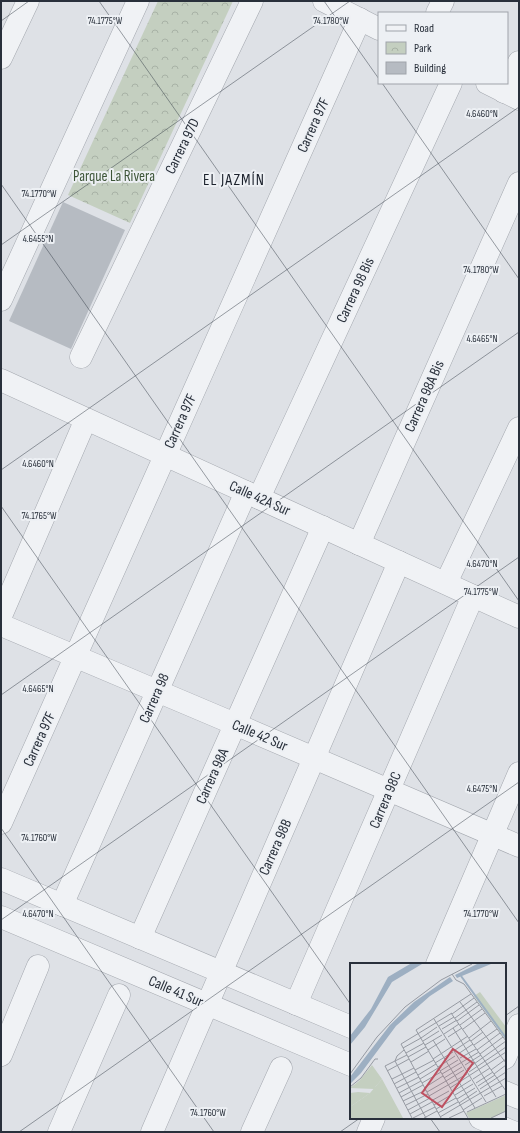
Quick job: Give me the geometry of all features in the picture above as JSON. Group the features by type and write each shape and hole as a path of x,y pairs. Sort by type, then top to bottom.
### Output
{"street":[{"path":"1,58 28,1"},
{"path":"1,300 138,1"},
{"name":"Carrera 97D","path":"81,357 252,1"},
{"path":"438,12 443,1"},
{"path":"326,2 370,24"},
{"name":"Carrera 97F","path":"1,823 165,455 370,24"},
{"path":"508,82 519,62"},
{"name":"Carrera 98 Bis","path":"252,495 451,84"},
{"name":"Carrera 98A Bis","path":"359,544 519,183"},
{"name":"Calle 42A Sur","path":"3,385 86,419 519,617"},
{"path":"1,616 86,419"},
{"path":"446,583 519,428"},
{"name":"Carrera 98","path":"62,905 157,691 252,495"},
{"name":"Carrera 98A","path":"140,938 323,527"},
{"name":"Carrera 98B","path":"152,1132 399,562"},
{"name":"Carrera 98C","path":"296,1004 473,596"},
{"name":"Calle 42 Sur","path":"1,625 519,846"},
{"path":"437,963 519,773"},
{"path":"1,879 350,1027"},
{"name":"Calle 41 Sur","path":"1,917 350,1065"},
{"path":"1,1055 38,966"},
{"path":"59,1132 119,995"},
{"path":"506,1056 519,1025"},
{"path":"252,1132 281,1068"},
{"path":"506,1092 519,1098"},
{"path":"368,1132 374,1119"},
{"path":"482,1119 513,1132"}],"green space":[{"name":"Parque La Rivera","path":"158,1 233,1 130,223 68,195"}],"building":[{"path":"63,202 125,230 71,349 9,321"}],"district":[{"name":"EL JAZMÍN","path":"234,179"}]}
